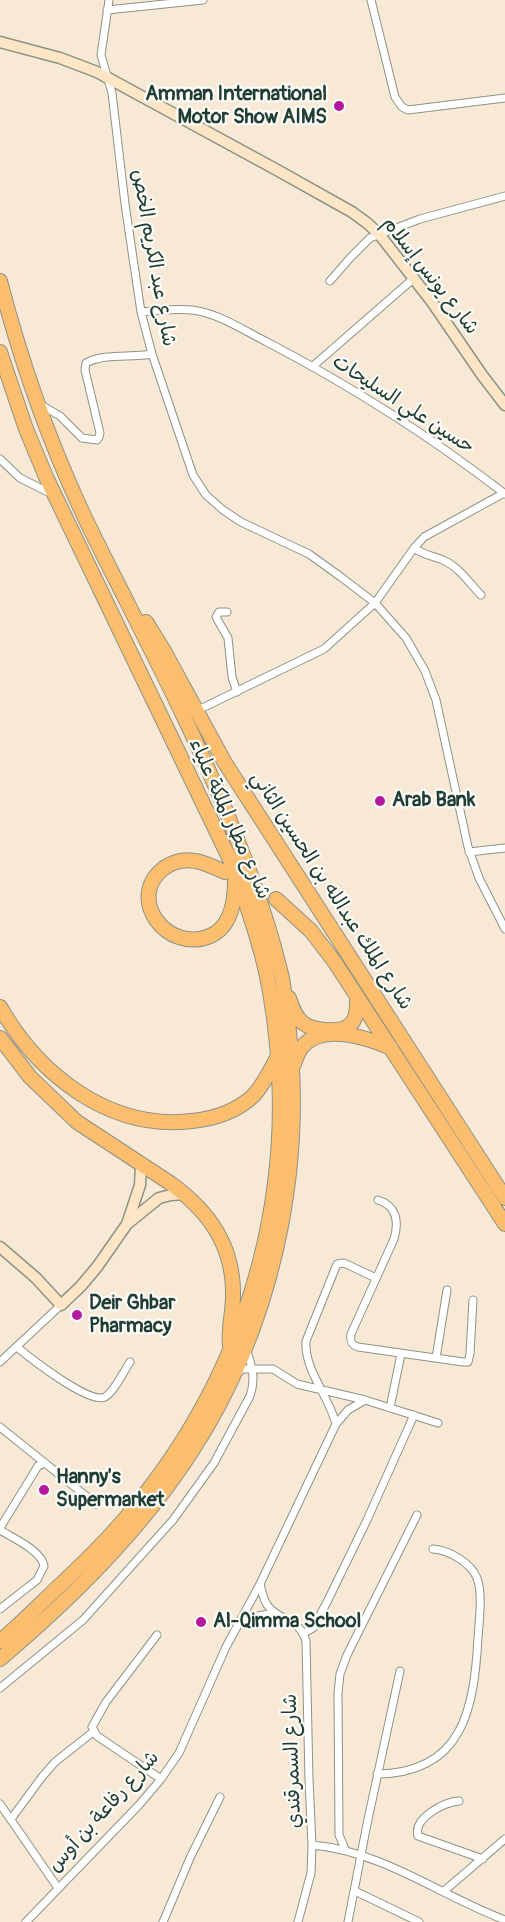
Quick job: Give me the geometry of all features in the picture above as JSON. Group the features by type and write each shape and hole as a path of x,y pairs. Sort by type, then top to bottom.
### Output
{"highway":[{"name":"شارع مطار الملكة علياء","path":"0,281 36,401 80,507 206,766 259,897 282,979 292,1070 291,1150 283,1215 269,1275 245,1346 218,1406 194,1449 137,1525 87,1579 0,1659"},
{"name":"شارع مطار الملكة علياء","path":"0,352 26,429 45,473 253,924 270,991 278,1056 280,1129 272,1210 255,1284 242,1324 195,1421 138,1504 117,1529 0,1641"},
{"name":"شارع الملك عبدالله بن الحسين الثاني","path":"128,603 144,621 160,645 225,763 505,1198"},
{"path":"186,860 230,871 235,890 232,908 224,926 215,933 198,940 180,938 164,929 154,919 149,894 156,875 168,865 186,860"},
{"name":"شارع الملك عبدالله بن الحسين الثاني","path":"276,900 318,938 505,1224"},
{"path":"282,979 296,1015 303,1023 315,1028 342,1029 351,1024 356,1015 357,996"},
{"path":"0,1006 19,1036 60,1080 108,1109 153,1122 176,1123 202,1120 221,1115 239,1106 259,1089 278,1056"},
{"path":"292,1070 302,1046 318,1036 334,1034 359,1036 392,1048"},
{"path":"0,1038 30,1077 64,1111 87,1129 185,1194 198,1205 213,1224 228,1260 233,1297 229,1330 230,1350"}],"street":[{"name":"شارع عبد الكريم الخص","path":"109,0 101,55 108,78 141,312 152,354 193,475 206,495 223,510 241,522 309,554 375,603 406,638 420,660 430,684 443,728 458,809 469,852 484,890 505,929"},
{"path":"107,10 203,0"},
{"path":"371,0 395,98 402,107 408,110 505,98"},
{"name":"شارع يونس إسلام","path":"0,42 60,58 108,78 344,208 367,223 379,234 414,279 505,405"},
{"name":"شارع يونس إسلام","path":"0,53 19,48"},
{"path":"330,281 363,244 379,234 455,208 505,196"},
{"path":"312,367 414,279"},
{"name":"حسين علي السليحات","path":"141,312 190,309 236,326 400,418 505,493"},
{"path":"36,401 56,413 82,438 98,439 100,433 85,370 86,363 106,356 129,357 152,354"},
{"path":"44,421 46,416 56,413"},
{"path":"0,459 20,478 55,495"},
{"path":"37,487 45,473"},
{"path":"196,711 321,651 375,603 414,548 429,533 505,493"},
{"path":"414,548 424,555 444,560 452,565 481,595"},
{"path":"227,612 219,612 216,617 228,638 232,677 237,692"},
{"path":"469,852 505,848"},
{"path":"0,1362 81,1286 97,1267 127,1224 139,1189 141,1166"},
{"path":"127,1224 159,1198 185,1194"},
{"path":"378,1200 391,1207 396,1215 397,1227 394,1239 351,1334 351,1341 358,1347 400,1354 463,1362 469,1360 473,1300"},
{"path":"0,1247 36,1278 61,1305"},
{"path":"336,1424 310,1362 306,1341 339,1263 344,1263 376,1278"},
{"path":"436,1358 447,1290"},
{"path":"0,1688 83,1620 179,1512 214,1463 248,1403 253,1387 253,1369 245,1346"},
{"path":"17,1347 52,1373 98,1399 108,1396 130,1362"},
{"path":"390,1408 400,1354"},
{"path":"232,1377 243,1369 276,1370 297,1384 365,1400 438,1423"},
{"name":"شارع رفاعة بن أوس","path":"26,1922 139,1805 161,1779 186,1739 213,1677 336,1424 348,1410 365,1400"},
{"path":"260,1584 265,1602 270,1609 295,1623 304,1633 310,1631 316,1624 371,1511 414,1415"},
{"path":"0,1427 96,1504"},
{"path":"0,1609 37,1580 44,1566 39,1555 0,1529 38,1466 45,1463"},
{"path":"345,1849 339,1835 338,1693 340,1674 347,1655 417,1515"},
{"path":"377,1774 400,1773 427,1765 448,1748 464,1723 468,1710 479,1623 478,1582 472,1569 451,1554 433,1549"},
{"path":"239,1624 252,1617 275,1613"},
{"name":"شارع السمرقندي","path":"298,1922 311,1873 312,1845 307,1661 304,1633"},
{"path":"157,1635 106,1702 92,1727 93,1732 108,1744 161,1779"},
{"path":"348,1922 400,1671"},
{"path":"11,1819 55,1762 93,1732"},
{"path":"163,1922 190,1858 220,1797"},
{"path":"459,1802 451,1802 425,1817 417,1827 416,1833 418,1836 483,1859"},
{"path":"0,1804 58,1888"},
{"path":"444,1891 505,1839"},
{"path":"312,1845 345,1849 362,1854 505,1920"},
{"path":"355,1892 419,1922"}],"place":[{"name":"Amman International Motor Show AIMS","path":"339,106"},
{"name":"Arab Bank","path":"380,801"},
{"name":"Deir Ghbar Pharmacy","path":"77,1315"},
{"name":"Hanny's Supermarket","path":"44,1490"},
{"name":"Al-Qimma School","path":"201,1622"}]}
